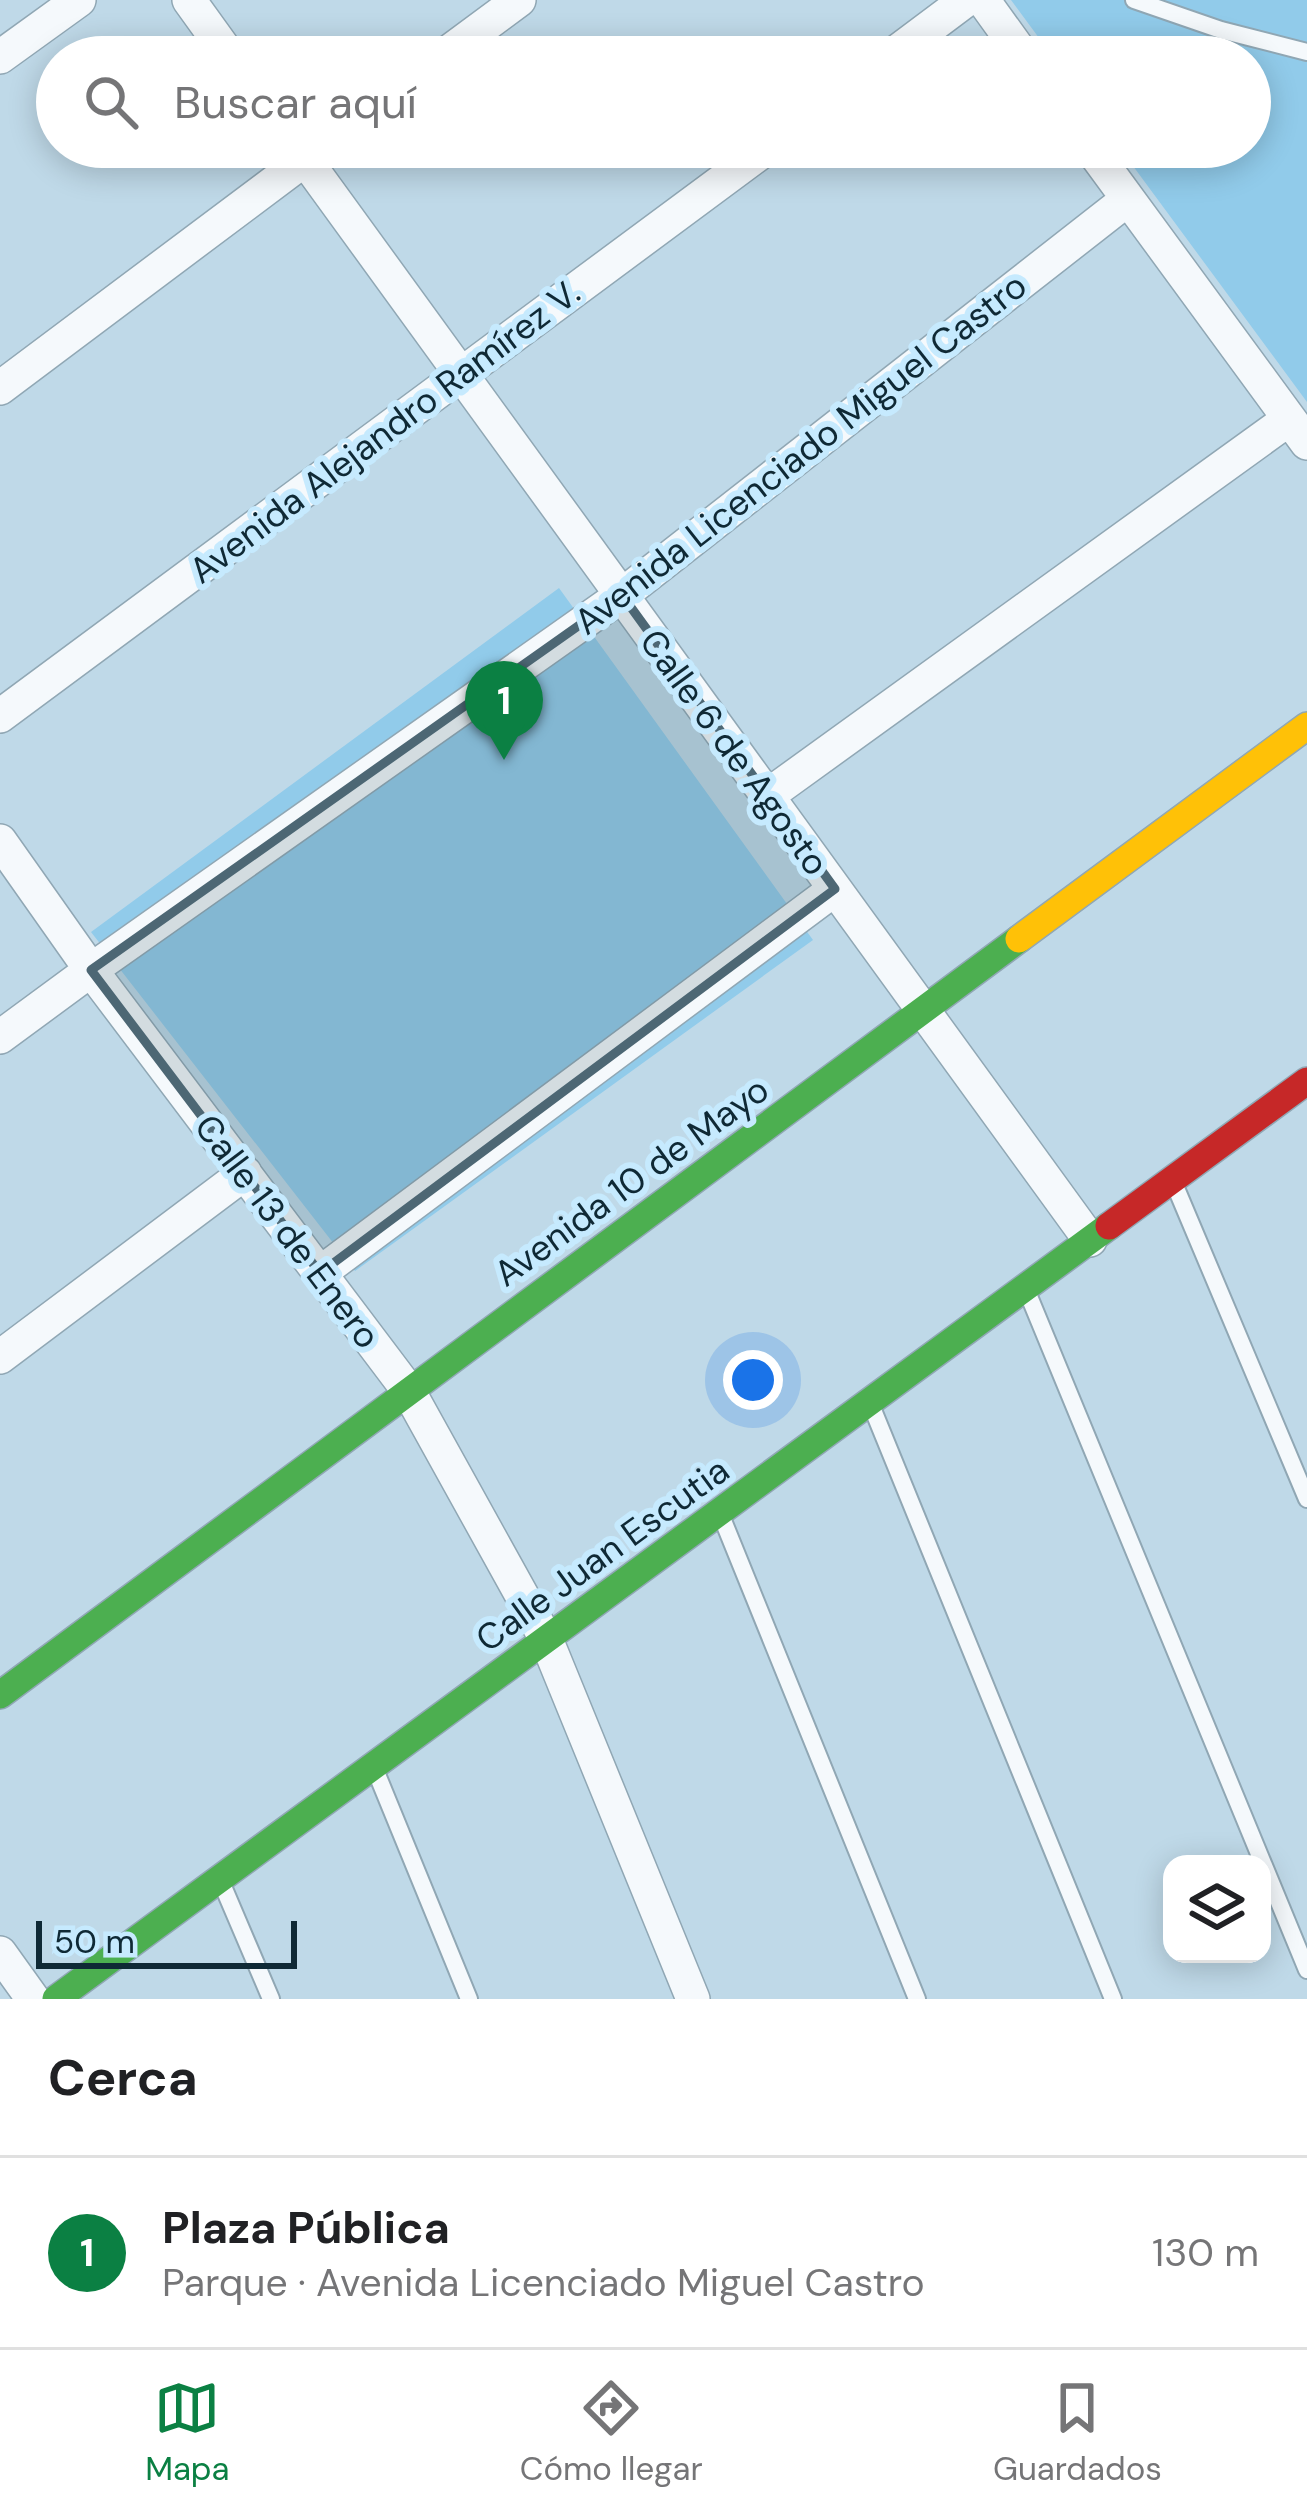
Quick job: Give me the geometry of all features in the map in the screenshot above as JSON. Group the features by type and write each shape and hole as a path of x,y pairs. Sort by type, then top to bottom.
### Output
{"street":[{"path":"2,52 79,0"},
{"path":"189,0 215,36"},
{"path":"470,36 519,0"},
{"path":"918,36 967,0"},
{"path":"983,0 1009,36"},
{"path":"0,388 285,168"},
{"name":"Calle 6 de Agosto","path":"319,168 461,374 1090,1240"},
{"name":"Avenida Alejandro Ramírez V.","path":"0,716 740,168"},
{"path":"767,796 1298,431 1105,168"},
{"name":"Avenida Licenciado Miguel Castro","path":"0,1037 622,596 1128,199"},
{"name":"Avenida 10 de Mayo","path":"0,1695 1307,726"},
{"name":"Calle 13 de Enero","path":"0,841 91,970 409,1390 546,1640 693,1999"},
{"path":"320,1273 836,890"},
{"name":"Calle Juan Escutia","path":"56,1997 1307,1081"},
{"path":"0,1357 244,1174"},
{"path":"0,1953 56,1997"}],"lane":[{"path":"1134,0 1244,36"},
{"path":"1271,43 1307,52"},
{"path":"1172,1180 1307,1499"},
{"path":"1025,1288 1307,1970"},
{"path":"870,1402 1113,1999"},
{"path":"720,1512 917,1999"},
{"path":"374,1766 469,1999"},
{"path":"220,1879 271,1999"}],"highlighted area":[{"path":"622,595 835,889 320,1273 91,970"}],"shaded area":[{"path":"1011,0 1307,0 1307,402 1134,168 1271,168 1271,36 1038,36"},
{"path":"559,588 813,940 355,1271 91,932"}],"traffic: fast":[{"path":"0,1695 1019,939"},
{"path":"56,1999 1109,1226"}],"traffic: slow":[{"path":"1019,939 1307,726"}],"traffic: jam":[{"path":"1109,1226 1307,1081"}],"place":[{"name":"Plaza Pública","path":"504,760"}]}
